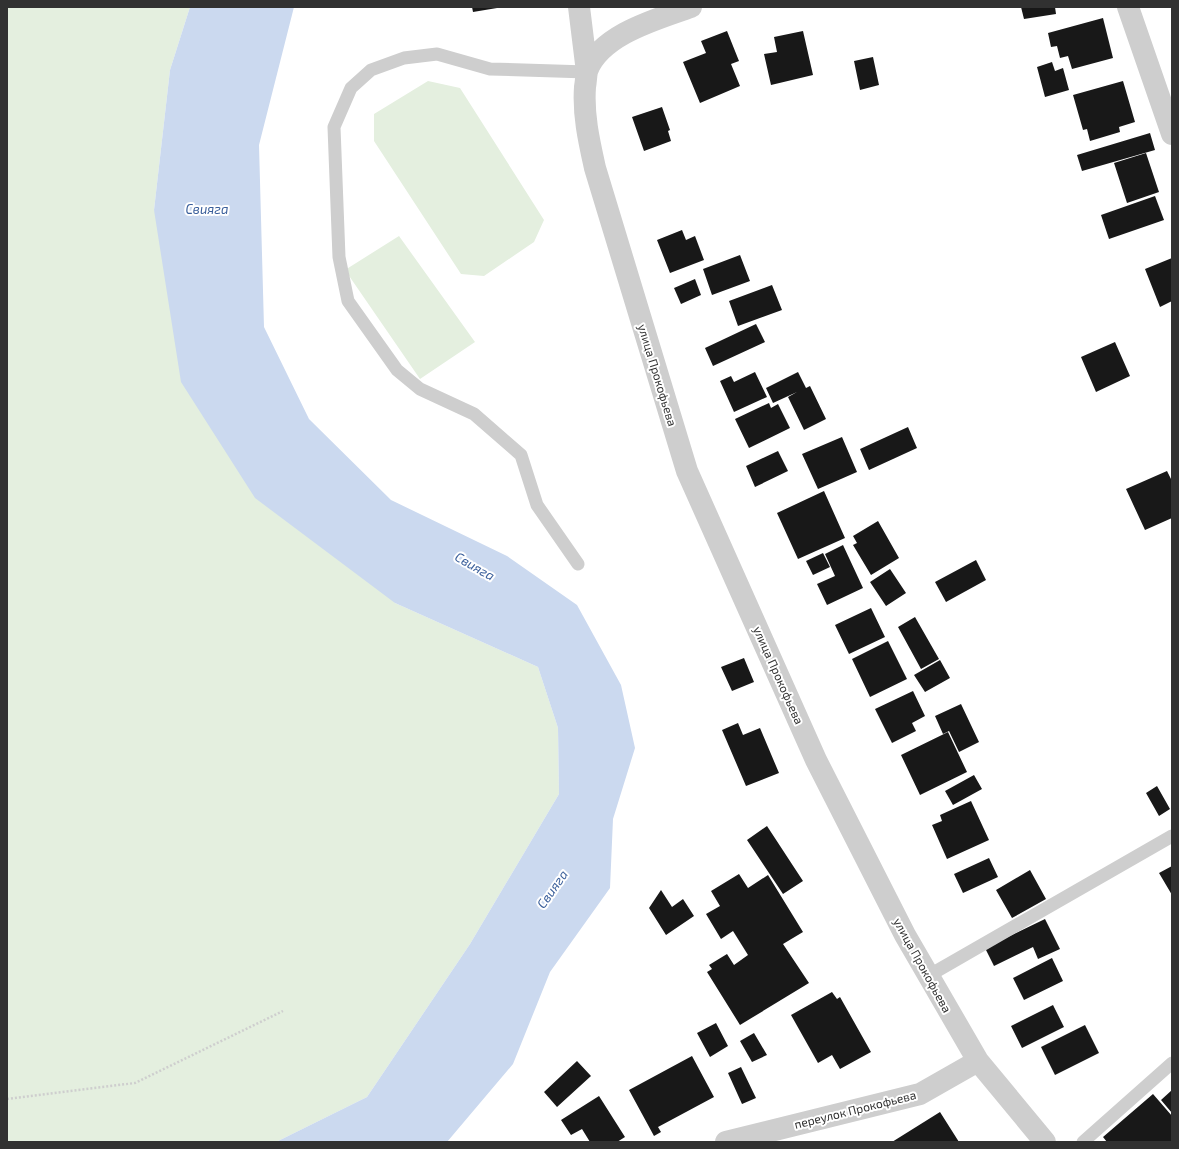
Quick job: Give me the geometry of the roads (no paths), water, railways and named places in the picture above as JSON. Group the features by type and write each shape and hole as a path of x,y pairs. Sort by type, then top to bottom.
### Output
{"street":[{"path":"579,7 587,72"},
{"path":"587,72 597,55 618,37 645,23 691,7"},
{"path":"1128,7 1172,134"},
{"name":"улица Прокофьева","path":"587,72 584,98 586,128 595,168 687,471 816,760 905,935 978,1061 1045,1142"},
{"name":"переулок Прокофьева","path":"726,1142 920,1094 978,1061"}],"lane":[{"path":"578,564 537,506 521,455 474,414 420,389 397,370 348,301 339,257 334,127 351,88 372,70 404,58 437,54 490,69 587,72"},
{"path":"928,976 1172,836"},
{"path":"1083,1142 1172,1063"}],"water":[{"name":"Свияга","path":"190,7 294,7 259,145 264,327 309,419 391,500 507,556 577,605 621,685 635,748 613,819 610,888 550,972 513,1064 447,1142 276,1142 367,1097 470,944 559,794 558,728 538,667 395,603 255,498 181,382 154,210 170,70"}]}
